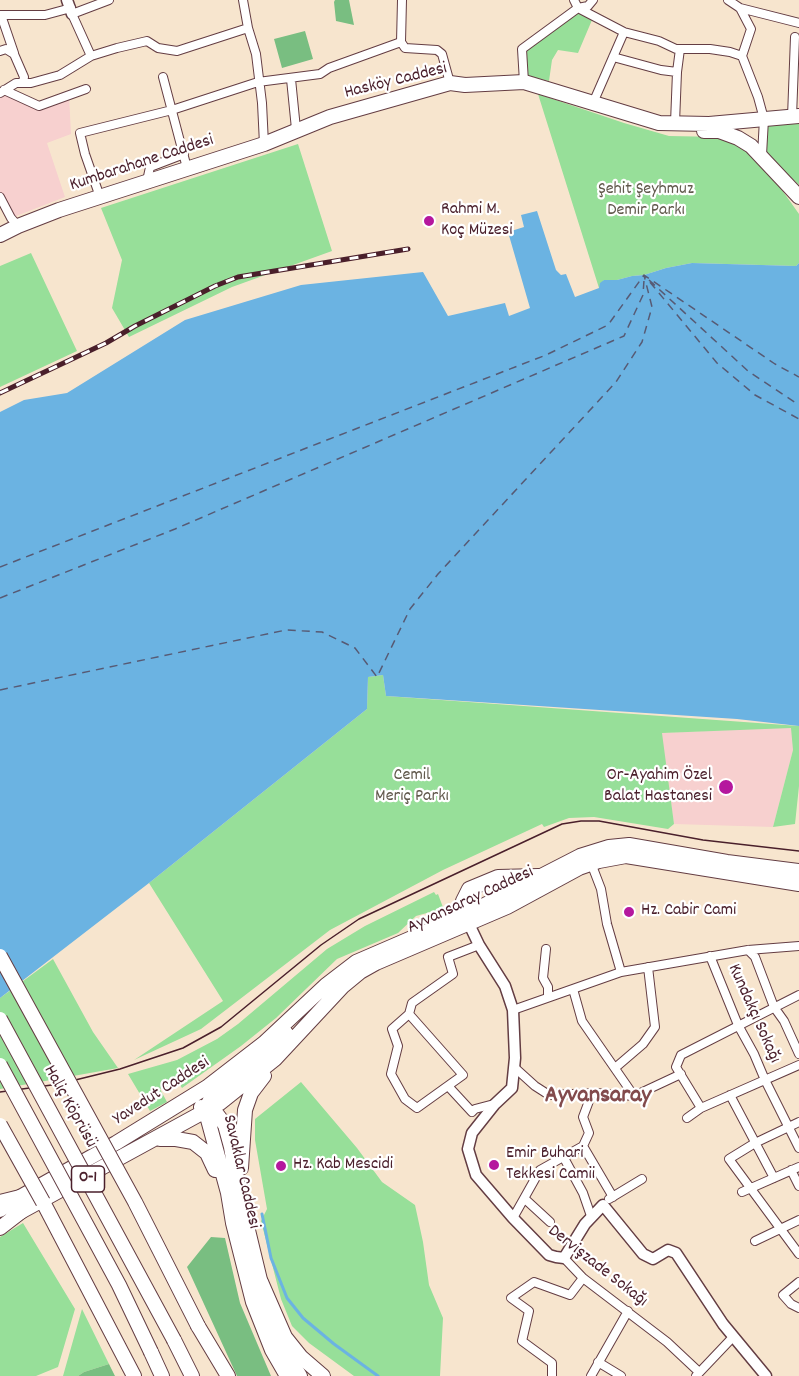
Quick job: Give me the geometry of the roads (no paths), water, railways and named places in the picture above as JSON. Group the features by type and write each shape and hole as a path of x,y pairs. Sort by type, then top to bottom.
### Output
{"main road":[{"name":"Hasköy Caddesi","path":"296,129 450,83 465,85 524,82 610,108"},
{"path":"610,108 659,123 709,124 796,117"},
{"path":"610,108 658,128 680,131 719,131 738,138 762,155 799,197"},
{"name":"Kumbarahane Caddesi","path":"0,235 18,226 147,181 185,161 264,144 296,129"},
{"name":"Ayvansaray Caddesi","path":"300,1011 356,962 467,919 588,853 609,847 629,845 727,862 799,871"},
{"name":"Ayvansaray Caddesi","path":"208,1110 250,1081 275,1059 343,986 360,972 467,919 591,863 617,857 639,857 799,884"},
{"path":"467,919 463,901 469,889 498,877 541,877"},
{"path":"0,956 135,1202 198,1326 228,1376"},
{"path":"177,1106 190,1105 208,1110 211,1098 272,1049 289,1029 300,1011"},
{"name":"Yavedut Caddesi","path":"0,1222 21,1204 207,1087 300,1011"},
{"name":"Haliç Köprüsü","path":"0,1019 192,1376"},
{"path":"239,1194 245,1110 251,1093 275,1059"},
{"name":"O-1","path":"0,1065 105,1260 162,1376"},
{"name":"Yavedut Caddesi","path":"0,1202 21,1204 208,1110"},
{"name":"Savaklar Caddesi","path":"287,1376 272,1350 253,1302 223,1174 208,1122 208,1110 218,1115 225,1125 239,1194 273,1326 300,1376"},
{"path":"0,1125 134,1376"},
{"path":"149,1141 168,1138 185,1139 203,1149 215,1169 233,1223"},
{"path":"0,1210 21,1204"},
{"path":"0,1228 21,1204"},
{"path":"261,1282 288,1342 323,1376"},
{"path":"198,1326 218,1376"},
{"path":"122,1354 125,1376"}],"street":[{"path":"23,82 24,77 1,15 45,15 70,7 109,0"},
{"path":"243,0 256,54 264,144"},
{"path":"402,0 401,42 405,48 437,50 442,54 450,83"},
{"path":"524,82 522,49 576,4 588,6 593,0"},
{"path":"728,0 740,8 799,23"},
{"path":"576,4 624,32 680,49 710,48 742,56"},
{"path":"70,7 91,56"},
{"path":"740,8 751,29 742,56 758,96 764,119 762,155"},
{"path":"2,91 16,83 31,83 60,75 91,56 147,41 158,48 177,51 248,28"},
{"path":"593,103 624,32"},
{"path":"795,38 796,117"},
{"path":"100,197 80,133 172,110 258,82 320,74 329,68 401,42"},
{"path":"0,51 6,49 14,54"},
{"path":"675,123 680,49"},
{"path":"613,57 677,72"},
{"path":"163,77 185,161"},
{"path":"291,79 296,129"},
{"path":"2,91 39,106 87,88"},
{"path":"0,197 10,218 18,226"},
{"path":"591,863 601,889 621,972"},
{"path":"467,919 479,945 505,986 513,1010 514,1067 535,1086 549,1095 592,1093 634,1096 681,1074"},
{"path":"409,1014 463,1075 417,1108 405,1099 391,1074 398,1046 392,1029 409,1014 412,1003 453,974 448,957 479,945"},
{"path":"513,1010 621,972 748,950 798,949"},
{"path":"546,950 543,978 548,987 548,997"},
{"path":"748,950 755,957 774,1007 784,1021 799,1054"},
{"name":"Kundakçı Sokağı","path":"710,956 738,1025 799,1149"},
{"path":"615,1068 643,1044 655,1027 648,967"},
{"path":"573,989 582,1021 634,1096"},
{"path":"701,1108 676,1067 681,1055 799,995"},
{"path":"687,1118 701,1108 799,1065"},
{"name":"Dervişzade Sokağı","path":"514,1067 512,1088 495,1104 472,1133 468,1149 476,1175 549,1255 564,1258 583,1278 667,1342 697,1374"},
{"path":"448,1086 472,1112 475,1109 495,1104"},
{"path":"513,1218 540,1170 583,1146 589,1133 583,1117 592,1093"},
{"path":"730,1095 774,1178"},
{"path":"799,1122 755,1143 729,1159 799,1254"},
{"path":"583,1146 613,1197"},
{"path":"564,1158 583,1193 591,1216"},
{"path":"742,1192 795,1168 799,1186"},
{"path":"564,1258 591,1216 613,1197 642,1179"},
{"path":"525,1198 550,1222"},
{"path":"603,1205 643,1254 653,1259 668,1250 676,1253 733,1337 766,1376"},
{"path":"755,1240 799,1220"},
{"path":"552,1376 552,1363 522,1341 530,1311 511,1298 534,1282 570,1295 583,1278"},
{"path":"799,1282 783,1295 791,1304 799,1308"},
{"path":"591,1376 628,1311"},
{"path":"697,1374 733,1337"},
{"path":"598,1362 621,1376"}],"water":[{"path":"537,211 556,270 561,275 566,274 575,297 599,288 600,283 604,280 644,275 692,263 796,266 799,263 799,726 737,719 386,696 383,675 368,677 367,709 149,883 0,998 0,412 24,400 67,393 185,320 301,285 423,272 448,316 505,303 509,316 530,308 508,232 524,227 521,215"}],"waterway":[{"path":"262,1214 271,1258 287,1298 303,1318 378,1376"}],"tram line":[{"path":"0,1092 59,1084 120,1069 183,1048 221,1027 321,945 359,919 562,824 599,821 703,840 799,851"}],"railway":[{"path":"0,393 106,343 215,286 238,277 408,249"}],"place":[{"name":"Rahmi M. Koç Müzesi","path":"429,221"},
{"name":"Or-Ayahim Özel Balat Hastanesi","path":"726,787"},
{"name":"Hz. Cabir Cami","path":"629,912"},
{"name":"Emir Buhari Tekkesi Camii","path":"494,1165"},
{"name":"Hz. Kab Mescidi","path":"281,1166"}],"district":[{"name":"Ayvansaray","path":"598,1098"}],"park label":[{"name":"Şehit Şeyhmuz Demir Parkı","path":"646,201"},
{"name":"Cemil Meriç Parkı","path":"412,787"}]}
